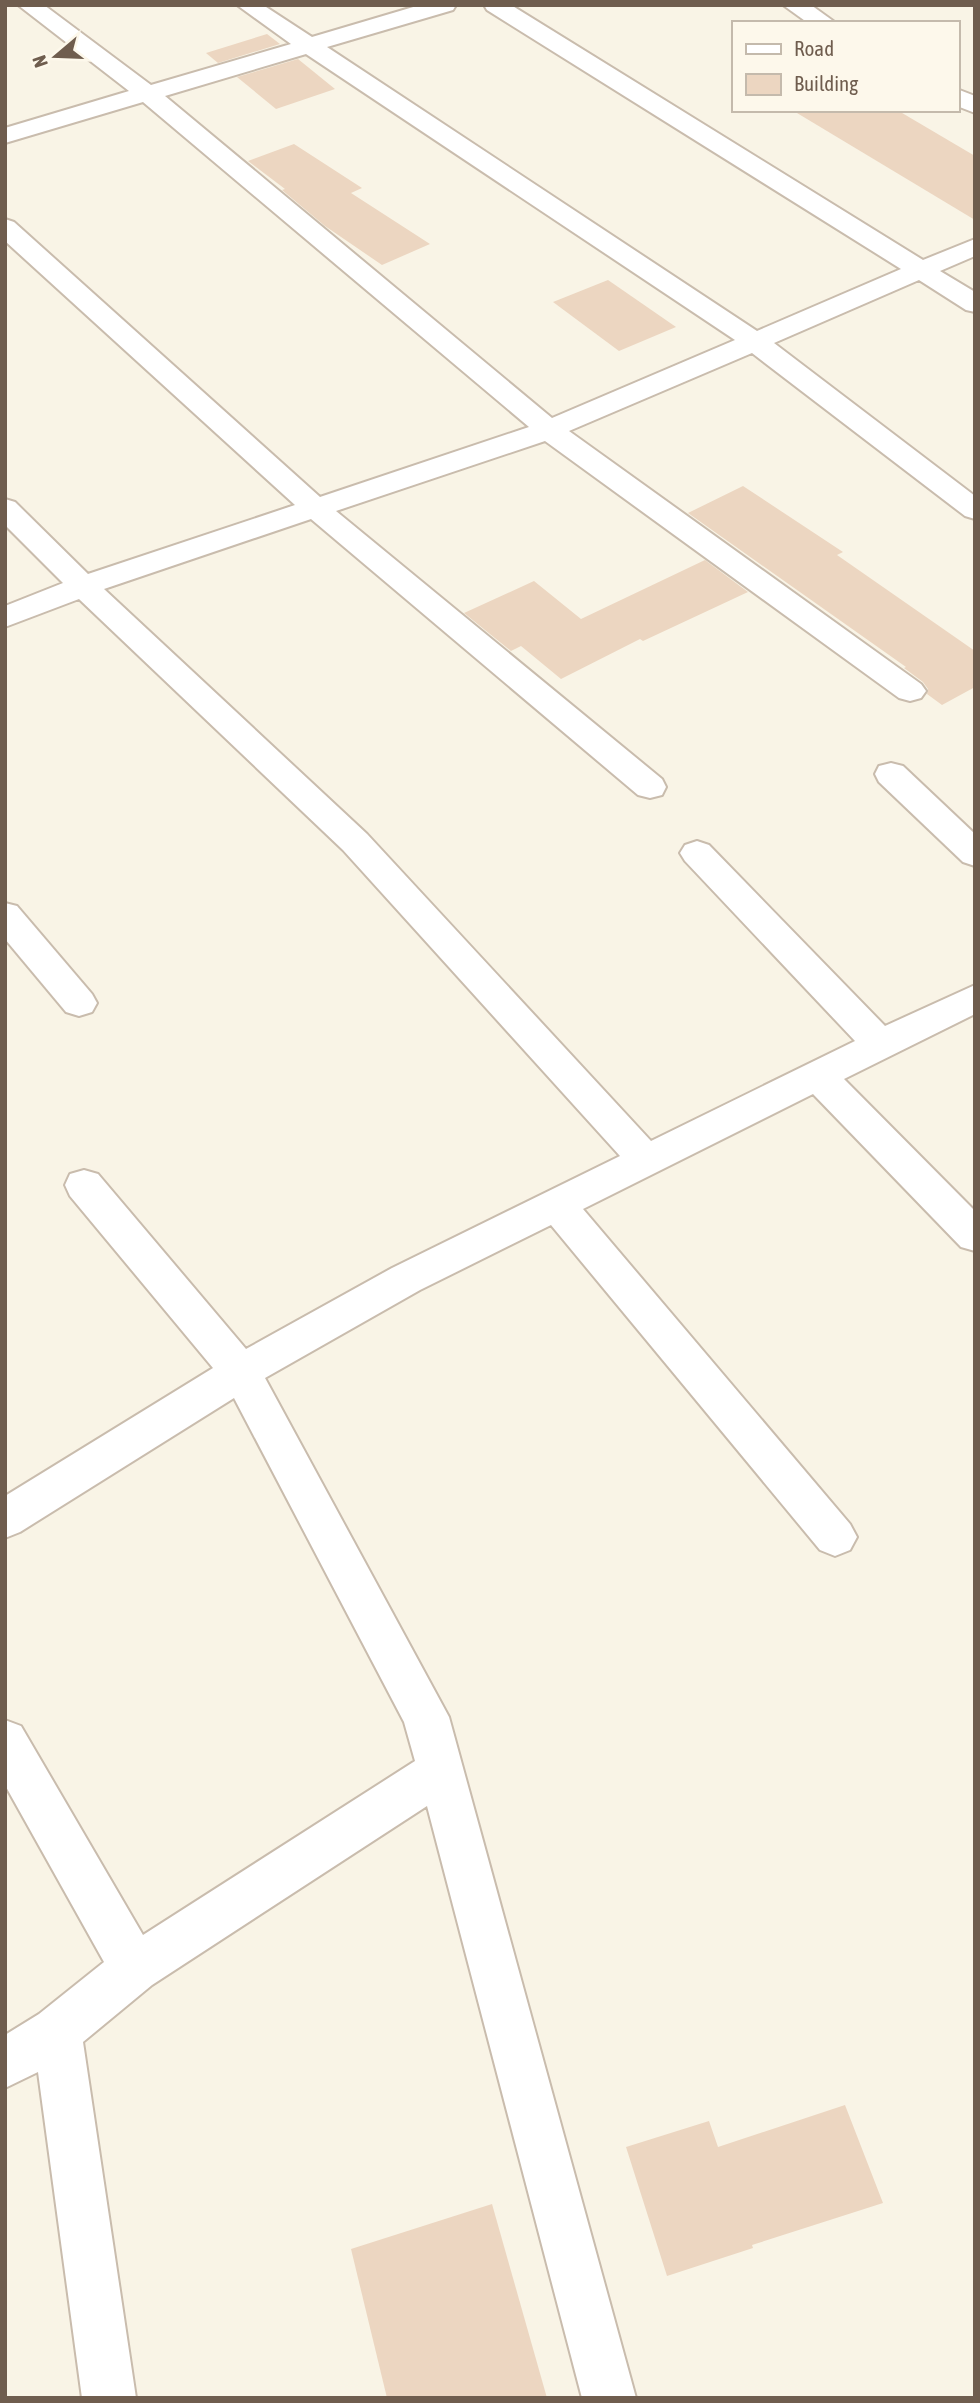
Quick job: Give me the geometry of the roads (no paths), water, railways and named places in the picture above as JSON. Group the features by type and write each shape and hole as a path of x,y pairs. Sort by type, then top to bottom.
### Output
{"street":[{"path":"29,5 149,95 549,430 910,691"},
{"path":"248,5 755,342 975,510"},
{"path":"5,136 445,5"},
{"path":"495,5 796,195 975,304"},
{"path":"794,5 822,21"},
{"path":"959,97 975,106"},
{"path":"5,227 316,509 650,787"},
{"path":"5,617 83,586 549,430 975,247"},
{"path":"5,508 83,586 355,842 646,1160"},
{"path":"891,774 975,854"},
{"path":"697,853 881,1045"},
{"path":"5,915 79,1003"},
{"path":"5,1519 241,1372 406,1279 975,998"},
{"path":"818,1076 975,1236"},
{"path":"84,1185 241,1372 426,1717 609,2398"},
{"path":"557,1205 835,1537"},
{"path":"5,1741 135,1968"},
{"path":"5,2063 57,2032 135,1968 440,1772"},
{"path":"57,2032 109,2398"}]}
